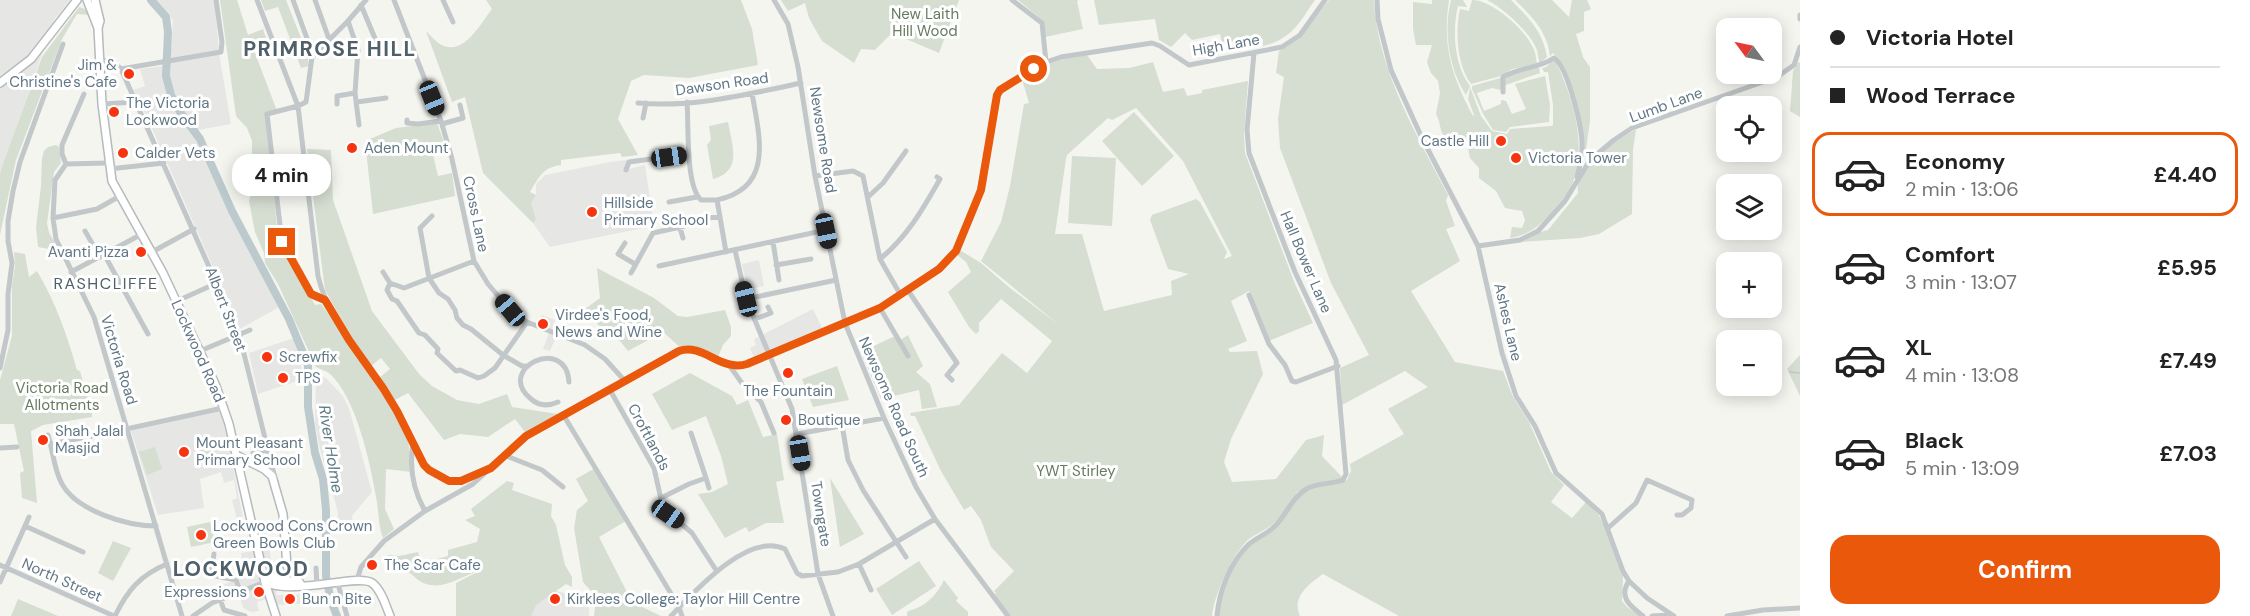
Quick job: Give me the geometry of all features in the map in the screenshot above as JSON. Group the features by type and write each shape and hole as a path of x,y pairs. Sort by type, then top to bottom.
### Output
{"main road":[{"path":"0,83 36,53 76,1 91,1"},
{"name":"Lockwood Road","path":"91,1 98,28 102,104 112,181 177,301 223,408 265,582 276,616"},
{"path":"236,455 269,471 274,482"},
{"name":"Albert Street","path":"274,482 283,514 287,566 303,585"},
{"path":"265,582 270,585 318,586 357,580 370,581 378,589 390,616"}],"street":[{"path":"100,60 113,61 121,69 221,52 222,42 216,0"},
{"path":"257,0 298,106 318,276 325,300 397,411 429,470 449,481 461,481 491,468"},
{"path":"293,0 313,55 306,102 267,114 282,242 311,294 325,300"},
{"path":"315,0 329,39"},
{"path":"313,55 366,0"},
{"name":"Cross Lane","path":"394,0 442,123 474,261 488,284 510,310 527,322 585,345 605,359 625,381"},
{"path":"443,0 453,22"},
{"name":"Newsome Road","path":"774,0 788,24 801,83 815,176 845,323"},
{"path":"1012,0 1042,23 1046,62"},
{"name":"High Lane","path":"729,365 743,365 880,308 939,269 956,251 981,190 997,95 1000,90 1046,62 1061,57 1152,43 1190,65 1282,47 1291,42 1308,25 1325,0"},
{"name":"Ashes Lane","path":"1377,0 1378,19 1391,70 1422,138 1478,246 1502,353 1516,396 1535,426 1556,473 1602,514 1623,571 1629,580 1647,598 1673,615"},
{"path":"361,5 379,48"},
{"path":"348,21 358,50 355,93 359,125"},
{"path":"0,368 8,330 8,294 12,263 8,241 8,221 20,162 63,45"},
{"name":"Lumb Lane","path":"1478,246 1520,240 1538,231 1565,201 1590,160 1632,128 1777,77 1794,66 1800,47"},
{"name":"Hall Bower Lane","path":"1217,616 1218,602 1224,583 1246,547 1276,525 1294,499 1304,491 1311,486 1332,484 1343,480 1346,474 1338,366 1294,268 1249,153 1247,130 1254,53"},
{"path":"1503,92 1503,77 1510,73 1540,66 1554,58 1558,61 1568,83 1582,147 1577,181"},
{"name":"Albert Street","path":"121,69 239,334 274,473 274,482"},
{"name":"Dawson Road","path":"638,103 687,102 752,93 801,83"},
{"path":"337,104 337,96 355,93"},
{"path":"669,202 697,197 706,201 717,200 726,198 746,186 758,166 761,154 752,93"},
{"name":"Victoria Road","path":"84,94 62,145 62,154 66,164 55,180 53,218 56,239 94,316 129,428 182,616"},
{"path":"357,102 383,96"},
{"path":"102,104 136,102"},
{"path":"687,102 690,125 688,154 697,197"},
{"path":"643,118 646,104"},
{"path":"407,120 407,123 418,124 442,123 463,118 460,105"},
{"path":"868,197 884,183 906,151"},
{"path":"626,170 629,162 688,154"},
{"path":"66,164 109,166 164,163"},
{"path":"815,176 853,171 863,176 880,258 900,294"},
{"path":"880,258 895,247 913,225 940,179"},
{"path":"53,218 98,210 120,196"},
{"path":"717,200 726,252"},
{"path":"631,273 653,233 720,216"},
{"path":"428,218 420,228 429,278 447,299 463,325 503,355 526,366"},
{"path":"680,228 683,238"},
{"path":"152,252 194,229"},
{"path":"85,231 143,318 148,334"},
{"path":"659,266 826,231"},
{"path":"71,272 142,234"},
{"path":"773,242 779,280"},
{"path":"625,243 618,254 635,264"},
{"name":"Towngate","path":"735,250 746,299 788,395 797,434 818,574 833,616"},
{"path":"776,265 811,259"},
{"path":"384,272 390,283 404,288 474,261"},
{"path":"746,299 836,280"},
{"path":"177,301 217,283"},
{"path":"390,283 387,290 392,299 397,301 419,333 425,335 438,350 437,353 456,371 460,370 478,378 495,368 527,322"},
{"path":"907,289 960,361 947,375 952,380"},
{"path":"1249,295 1269,344 1292,381 1296,382 1338,366"},
{"path":"755,319 772,316 768,307"},
{"path":"880,308 908,356"},
{"name":"Newsome Road South","path":"845,323 899,454 935,519 1008,616"},
{"path":"200,351 250,330"},
{"path":"357,580 358,573 384,541 425,511 463,491 526,436 683,350 699,352 729,365 754,398 761,402 774,433"},
{"path":"558,402 547,405 530,399 522,384 526,366 544,357 554,360 566,370 569,382"},
{"name":"Croftlands","path":"610,390 654,468 663,508 692,534 716,570"},
{"path":"51,444 223,408"},
{"path":"564,416 679,607 682,616"},
{"path":"797,434 884,418"},
{"path":"842,425 848,460 863,490 906,557"},
{"path":"691,433 709,488"},
{"path":"48,435 62,484 71,496 131,525 156,526"},
{"path":"413,444 415,494 425,511"},
{"path":"688,448 696,445"},
{"path":"0,448 17,447"},
{"path":"253,453 268,450"},
{"path":"504,455 542,470 563,487"},
{"path":"661,498 706,478"},
{"path":"1608,528 1638,501 1647,480 1692,500 1691,508 1682,515 1677,515"},
{"path":"0,582 3,566 29,517"},
{"path":"671,616 716,570 759,547 770,545 785,549 797,573 802,576 838,572 859,564 935,519"},
{"path":"25,526 83,552"},
{"path":"214,554 211,575 236,580 240,591"},
{"path":"365,563 365,580"},
{"path":"114,616 135,583 148,573 167,564"},
{"path":"859,564 871,590"},
{"name":"North Street","path":"3,566 114,616"},
{"path":"316,568 318,586"},
{"path":"1629,580 1624,596 1627,603 1643,616"},
{"path":"194,616 220,599 265,582"},
{"path":"336,584 347,616"},
{"path":"220,599 224,610 245,616"},
{"name":"Victoria Road","path":"181,607 188,616"},
{"path":"1727,616 1763,610 1800,608"},
{"path":"1652,616 1673,615"}],"shaded area":[{"path":"0,0 70,0 54,20 0,174"},
{"path":"155,0 215,0 219,53 231,124 193,131 222,196 281,306 240,329 133,90 145,86 140,69 170,65 173,20"},
{"name":"Hillside Primary School","path":"627,160 629,169 645,165 654,226 550,247 533,223 536,220 530,203 536,195 536,184 545,175"},
{"path":"759,260 764,286 754,288 755,295 749,296 742,264"},
{"path":"813,309 824,332 755,360 750,348 756,345 754,339"},
{"path":"542,315 555,320 552,330 558,332 550,351 543,349 550,330 537,325"},
{"path":"294,338 299,350 303,379 258,394 249,353"},
{"path":"316,373 327,379 343,396 349,408 372,492 352,516 353,527 337,526 338,512 315,424"},
{"name":"Mount Pleasant Primary School","path":"220,411 244,523 238,524 232,500 237,498 234,480 224,483 221,472 200,479 204,508 158,515 131,431"},
{"path":"265,525 277,595 312,594 316,603 276,605 266,599 257,602 259,611 251,612 243,608 238,590 227,595 223,585 241,577 243,566 241,553 263,549 259,526"},
{"name":"Kirklees College: Taylor Hill Centre","path":"542,586 589,604 589,616 521,616"}],"green space":[{"path":"220,0 237,0 248,35 263,29 269,47 255,52 252,45 277,111 267,113 280,243 315,305 321,304 378,381 407,436 412,472 386,469 385,509 394,529 383,538 370,466 354,414 339,384 329,373 316,367 278,284 265,263 264,253 255,232 249,201 256,175 252,159 252,141 247,128 236,116"},
{"path":"261,0 286,0 307,53 309,66 301,68 278,7 265,11"},
{"path":"486,0 741,0 752,29 758,65 689,78 644,75 631,81 618,119 638,155 622,157 620,153 561,160 561,165 550,168 542,174 530,192 536,195 531,203 536,220 533,223 483,173 465,97 452,102 426,31 438,43 456,47 470,37 492,9"},
{"name":"New Laith Hill Wood","path":"781,0 959,0 939,53 892,33 875,50 861,49 854,63 822,41 809,18 805,3 788,11"},
{"path":"1018,0 1079,0 1077,1 1083,29 1045,37 1044,23"},
{"path":"1094,0 1315,0 1294,29 1273,43 1263,46 1263,39 1222,43 1220,34 1192,40 1185,33 1171,47 1159,40 1155,19 1099,25"},
{"path":"1329,0 1374,0 1382,51 1400,101 1448,195 1446,201 1455,226 1446,229 1460,261 1411,291 1455,362 1503,371 1513,397 1529,422 1551,472 1564,485 1551,502 1572,518 1586,502 1598,514 1606,528 1623,575 1622,601 1640,616 1399,616 1323,574 1307,587 1300,597 1298,609 1300,616 1218,616 1228,578 1253,543 1301,495 1315,487 1347,480 1351,471 1350,464 1404,434 1388,409 1428,387 1405,371 1342,405 1340,368 1369,355 1331,283 1280,148 1278,119 1284,77 1276,73 1279,51 1301,35"},
{"path":"1432,0 1449,0 1448,47 1454,74 1473,116 1468,99 1470,87 1481,116 1492,131 1507,134 1510,129 1553,125 1553,105 1548,72 1544,72 1542,68 1552,61 1556,62 1568,91 1576,121 1579,152 1573,182 1564,198 1543,222 1523,235 1510,238 1512,227 1522,228 1525,220 1522,211 1505,208 1496,191 1479,178 1479,168 1470,158 1466,138 1457,136 1446,139 1442,133 1436,114 1440,93 1438,81 1431,73 1427,62 1432,45 1416,45 1413,29 1413,2 1432,4"},
{"path":"1451,0 1463,0 1467,7 1458,6 1455,26 1458,58 1470,86 1466,95 1455,74 1449,49 1448,24"},
{"path":"1472,0 1490,5 1517,26 1530,42 1537,64 1512,69 1501,76 1471,84 1460,58 1458,28 1460,9 1469,11"},
{"path":"1487,0 1511,0 1539,33 1547,57 1540,63 1537,50 1522,28"},
{"path":"1515,0 1552,0 1569,17 1572,0 1587,0 1591,9 1584,12 1584,31 1576,34 1583,57 1590,67 1590,121 1585,157 1579,118 1565,73 1553,53 1550,56 1546,39 1538,25"},
{"path":"79,7 85,9 89,15 77,14 62,39 16,160 0,235 0,174 4,161 42,57"},
{"name":"YWT Stirley","path":"1087,55 1097,69 1129,68 1153,62 1163,92 1184,88 1187,96 1202,93 1202,90 1248,81 1245,153 1295,284 1313,323 1269,341 1249,291 1231,301 1247,341 1228,349 1230,352 1257,351 1263,374 1231,439 1224,462 1232,482 1276,479 1306,440 1324,435 1322,456 1343,478 1299,493 1296,492 1298,494 1277,520 1247,541 1233,559 1224,578 1212,616 1011,616 993,596 996,593 994,591 1014,571 991,547 981,520 971,506 964,510 941,471 915,416 911,416 910,413 959,405 1002,353 1027,373 1052,341 1001,299 979,323 979,331 976,334 969,327 948,292 971,272 966,262 955,253 958,249 981,263 1058,324 981,261 1001,222 1010,186 1024,104 1029,103 1022,79 1048,62","holes":["1136,108 1183,161 1232,256 1224,259 1227,252 1200,202 1196,199 1152,215 1150,220 1168,269 1189,274 1171,281 1172,295 1104,311 1082,234 1055,234 1067,155 1108,118 1112,120"]},
{"path":"1798,62 1800,63 1800,117 1790,111 1793,71"},
{"path":"1539,67 1540,73 1503,86 1500,90 1492,88 1477,93 1484,111 1501,104 1501,100 1506,101 1512,114 1526,109 1515,84 1545,76 1550,105 1549,122 1510,127 1506,132 1493,130 1483,114 1472,86"},
{"path":"1134,112 1174,156 1142,186 1102,141"},
{"path":"728,122 733,148 732,164 729,170 713,179 707,145 711,140 709,126"},
{"path":"437,123 444,142 431,146 438,176 452,173 455,196 373,214 365,141 396,128"},
{"path":"1636,129 1633,150 1632,214 1599,234 1580,238 1522,242 1548,230 1578,193 1578,183 1589,164"},
{"path":"56,145 59,147 61,163 54,172 47,223 49,233 56,244 49,249 38,247 36,227 42,158 48,147"},
{"path":"307,149 331,150 333,200 372,311 419,374 432,386 457,400 479,404 507,394 512,407 558,414 525,432 515,419 488,437 460,434 444,440 408,393 395,400 379,378 390,369 381,358 371,366 325,290"},
{"path":"1072,156 1116,158 1112,226 1068,223"},
{"name":"Victoria Road Allotments","path":"14,252 25,254 29,277 37,271 50,295 77,370 80,371 92,413 92,417 43,425 31,431 37,503 22,498 20,473 24,471 14,424 0,424 0,380 12,336"},
{"path":"597,268 654,298 678,316 687,317 725,310 731,327 731,336 723,345 718,357 694,346 681,348 663,332 628,351 620,341 601,328 585,309 600,298"},
{"path":"908,335 923,366 916,372 930,384 937,407 922,409 919,390 881,399 861,352 895,336 899,341"},
{"path":"1800,355 1800,396 1787,369"},
{"path":"837,366 849,400 813,407 802,379"},
{"path":"690,373 732,396 737,405 748,400 763,437 777,434 784,480 776,482 784,523 766,523 749,532 746,527 725,538 698,494 712,492 728,484 721,456 706,416 672,430 652,394"},
{"path":"200,440 216,450 210,460 199,463 194,448"},
{"path":"155,447 162,469 147,475 139,452"},
{"path":"595,468 626,521 599,537 632,602 661,616 594,616 596,597 583,582 574,528 577,510 588,501 576,479"},
{"path":"830,478 864,534 840,547"},
{"path":"507,481 514,483 512,490 552,504 551,516 556,525 565,565 572,577 572,587 566,584 536,605 531,616 456,616 456,583 481,570 450,583 437,585 419,581 403,570 388,572 388,555 399,556 418,552 421,563 448,556 448,550 477,542 480,529 465,520 475,516 471,509"},
{"name":"Lockwood Cons Crown Green Bowls Club","path":"210,522 215,542 191,547 187,527"},
{"path":"113,541 131,548 113,581 98,573"},
{"path":"919,561 936,586 892,615 876,589"},
{"path":"944,580 958,598 956,601 968,612 968,616 907,616 907,612 929,600"},
{"path":"18,599 58,616 11,616"}],"waterway":[{"name":"River Holme","path":"151,0 166,17 168,32 166,76 171,95 180,112 200,139 232,211 289,319 308,365 308,407 315,453 323,479 326,510 326,576 331,601 337,616"},
{"path":"1790,372 1800,373"}],"place":[{"name":"Jim & Christine's Cafe","path":"129,74"},
{"name":"The Victoria Lockwood","path":"114,112"},
{"name":"Castle Hill","path":"1501,141"},
{"name":"Aden Mount","path":"352,148"},
{"name":"Calder Vets","path":"123,153"},
{"name":"Victoria Tower","path":"1516,158"},
{"name":"Hillside Primary School","path":"592,212"},
{"name":"Avanti Pizza","path":"141,252"},
{"name":"Virdee's Food, News and Wine","path":"543,324"},
{"name":"Screwfix","path":"267,357"},
{"name":"The Fountain","path":"788,373"},
{"name":"TPS","path":"283,378"},
{"name":"Boutique","path":"786,420"},
{"name":"Shah Jalal Masjid","path":"43,440"},
{"name":"Mount Pleasant Primary School","path":"184,452"},
{"name":"Lockwood Cons Crown Green Bowls Club","path":"201,535"},
{"name":"The Scar Cafe","path":"372,565"},
{"name":"Expressions","path":"259,592"},
{"name":"Bun n Bite","path":"290,599"},
{"name":"Kirklees College: Taylor Hill Centre","path":"555,599"}],"district":[{"name":"PRIMROSE HILL","path":"330,49"},
{"name":"RASHCLIFFE","path":"106,283"},
{"name":"LOCKWOOD","path":"241,569"}],"route":[{"path":"282,242 307,289 316,298 325,300 349,340 383,388 408,431 424,465 441,478 455,482 461,481 491,468 526,436 679,351 694,350 729,365 747,364 880,308 939,269 956,251 977,203 997,95 1000,90 1034,69"}]}
